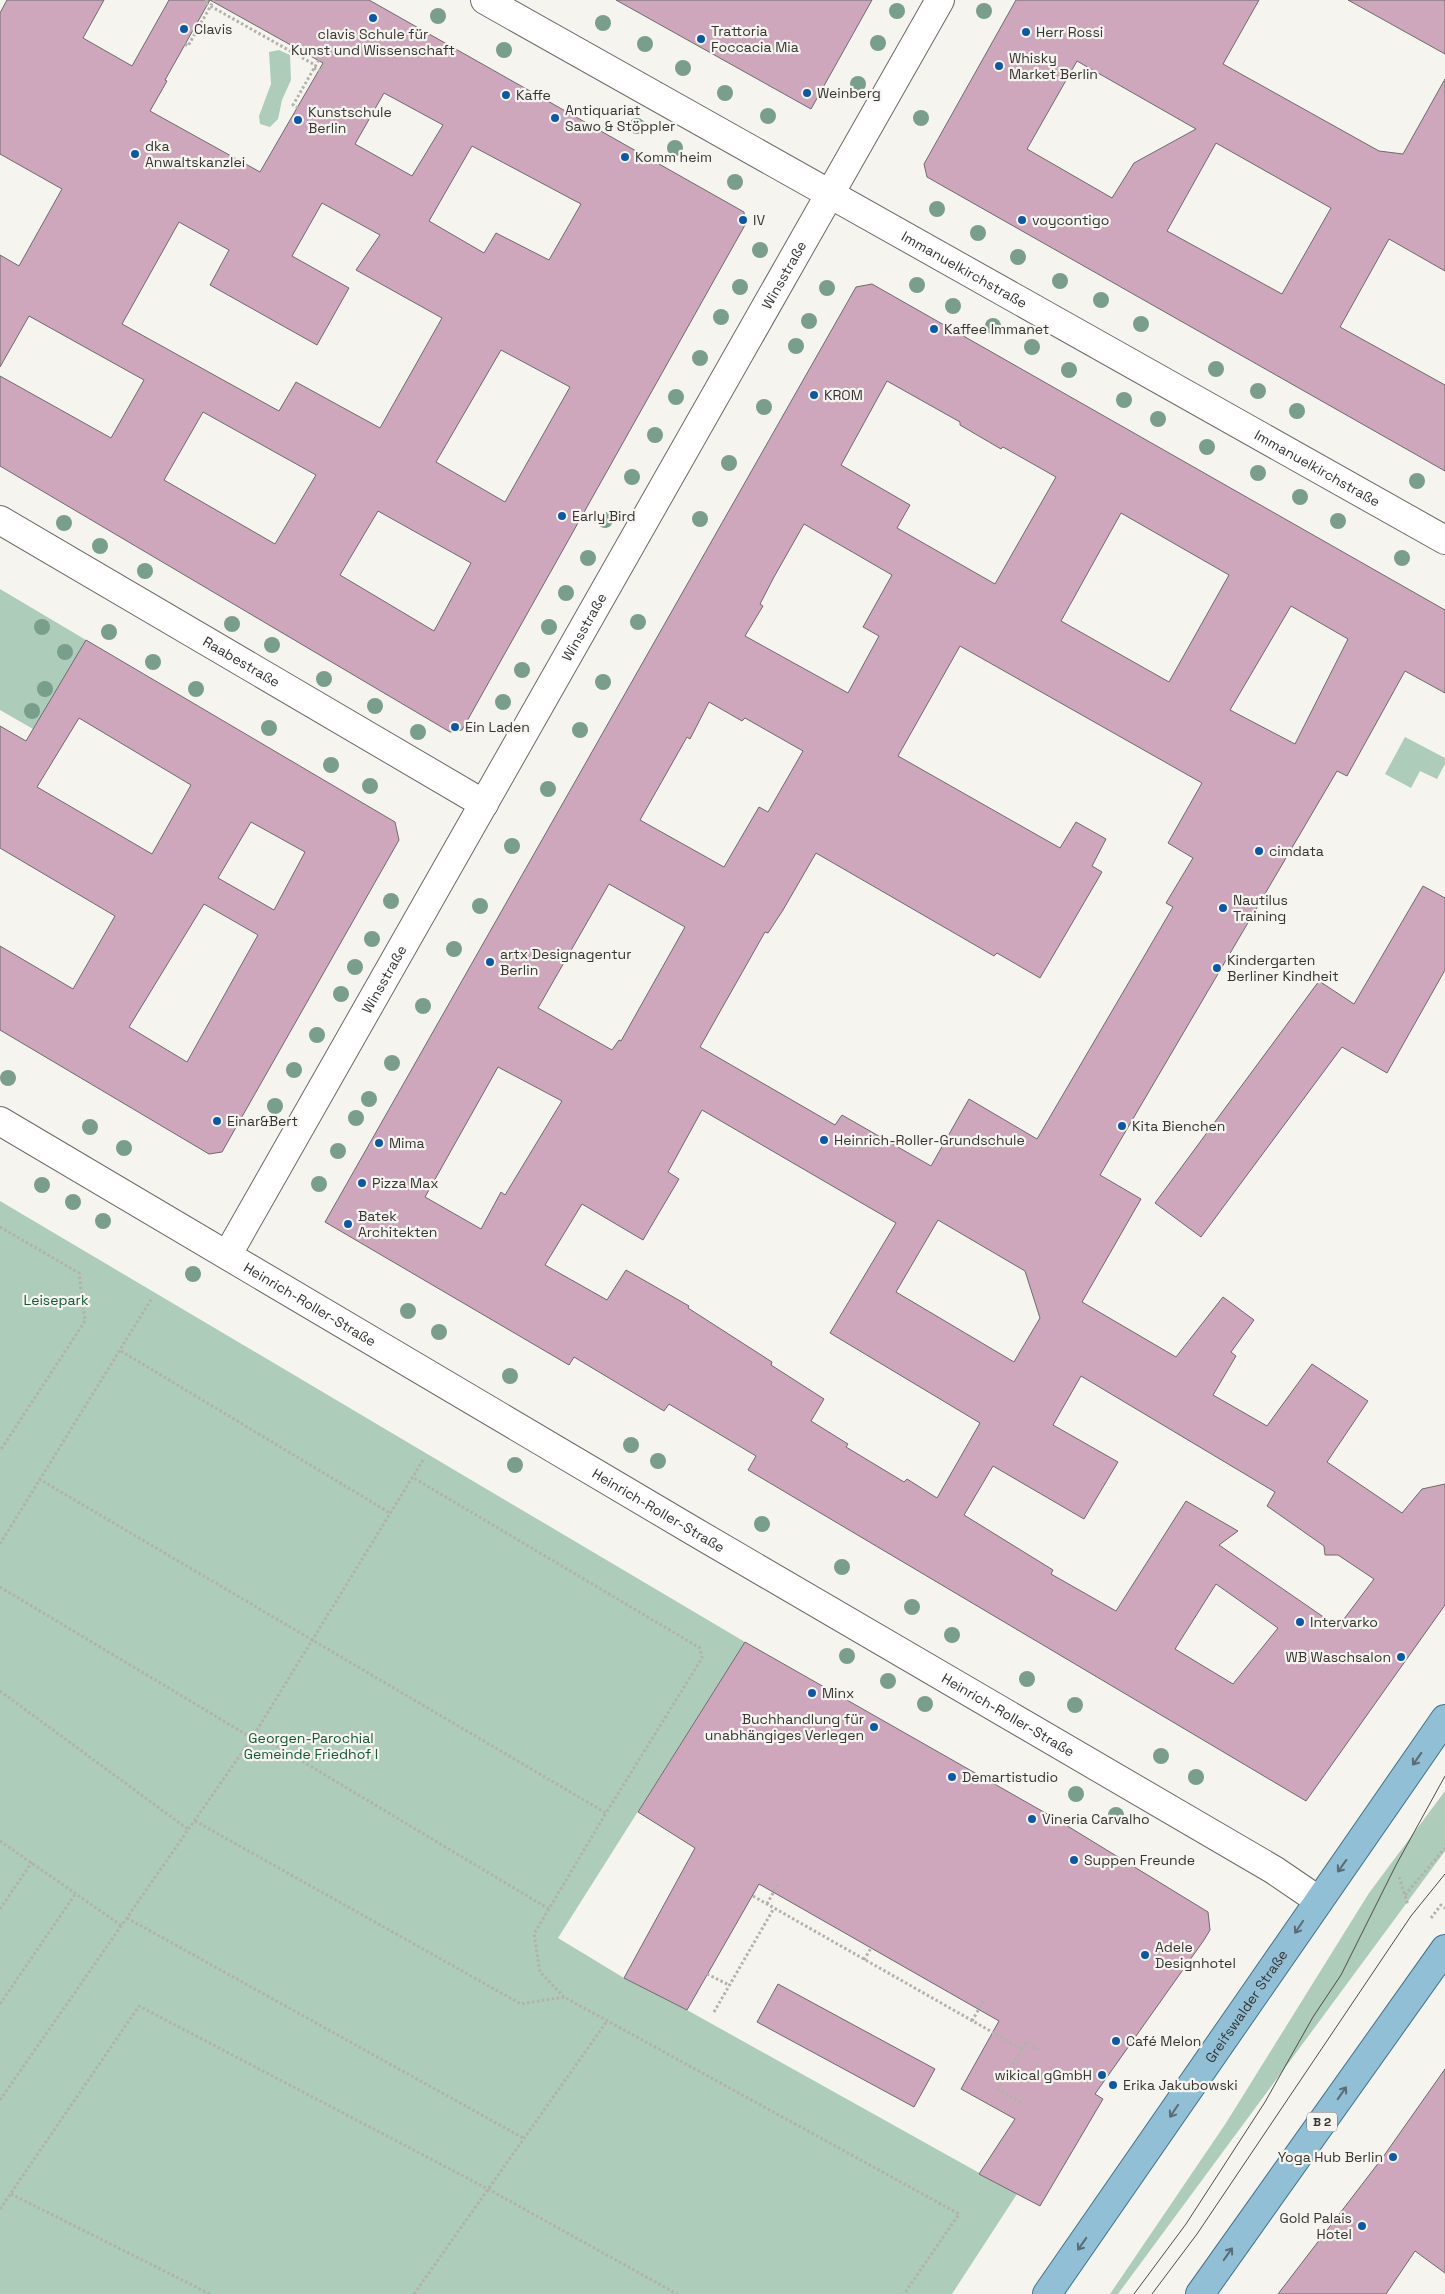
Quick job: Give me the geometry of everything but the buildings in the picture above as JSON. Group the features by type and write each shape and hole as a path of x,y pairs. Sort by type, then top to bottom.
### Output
{"main road":[{"name":"Greifswalder Straße","path":"1047,2294 1318,1900 1445,1720"},
{"name":"B 2","path":"1200,2294 1445,1949"}],"street":[{"name":"Immanuelkirchstraße","path":"485,0 1445,540"},
{"name":"Winsstraße","path":"228,1254 940,0"},
{"name":"Raabestraße","path":"0,520 484,804"},
{"name":"Heinrich-Roller-Straße","path":"0,1121 228,1254 695,1532 1274,1870 1318,1900"}],"path":[{"path":"207,0 206,4 321,71 326,61"},
{"path":"185,44 188,46 214,0"},
{"path":"298,108 293,105 320,58"},
{"path":"0,1227 79,1273 85,1321 0,1451"},
{"path":"0,1544 152,1298"},
{"path":"121,1351 390,1512"},
{"path":"0,2100 252,1738 423,1460"},
{"path":"412,1478 700,1648 702,1658 534,1934 540,1972 564,1996 607,2021 959,2214 904,2294"},
{"path":"40,1479 606,1813"},
{"path":"0,1587 252,1738"},
{"path":"0,1691 189,1830"},
{"path":"255,1733 549,1909"},
{"path":"195,1821 521,2004 564,1996"},
{"path":"0,1841 122,1926"},
{"path":"1405,1895 1445,1848"},
{"path":"0,1909 32,1862"},
{"path":"1400,1877 1408,1905"},
{"path":"767,1904 778,1884"},
{"path":"0,2004 76,1893"},
{"path":"752,1896 1022,2049"},
{"path":"714,2012 774,1908"},
{"path":"127,1918 525,2139"},
{"path":"864,1960 871,1948"},
{"path":"708,1974 729,1985"},
{"path":"972,2020 984,2000"},
{"path":"0,2210 139,2006 488,2189 677,2294"},
{"path":"414,2294 607,2021"},
{"path":"1024,2104 998,2089 1026,2042 1040,2050"},
{"path":"11,2194 210,2294"}],"green space":[{"path":"279,50 290,55 291,80 282,100 278,119 270,127 260,124 259,116 271,84 269,52"},
{"path":"0,589 86,640 33,729 0,710"},
{"path":"1405,737 1445,758 1445,764 1437,779 1420,771 1411,788 1385,774"},
{"name":"Georgen-Parochial Gemeinde Friedhof I","path":"0,1201 745,1642 558,1938 624,1978 687,2010 1017,2194 952,2294 0,2294"},
{"path":"1445,1791 1445,1851 1118,2294 1110,2294 1226,2123 1369,1893"}],"tram line":[{"path":"1134,2294 1186,2224 1265,2102 1313,2017 1341,1975 1396,1865 1445,1776"},
{"path":"1152,2294 1197,2234 1411,1916 1445,1874"}],"place":[{"name":"clavis Schule für Kunst und Wissenschaft","path":"373,18"},
{"name":"Clavis","path":"184,29"},
{"name":"Herr Rossi","path":"1026,32"},
{"name":"Trattoria Foccacia Mia","path":"701,39"},
{"name":"Whisky Market Berlin","path":"999,66"},
{"name":"Weinberg","path":"807,93"},
{"name":"Kaffe","path":"506,95"},
{"name":"Antiquariat Sawo & Stöppler","path":"555,118"},
{"name":"Kunstschule Berlin","path":"298,120"},
{"name":"dka Anwaltskanzlei","path":"135,154"},
{"name":"Komm heim","path":"625,157"},
{"name":"IV","path":"743,220"},
{"name":"voycontigo","path":"1022,220"},
{"name":"Kaffee Immanet","path":"934,329"},
{"name":"KROM","path":"814,395"},
{"name":"Early Bird","path":"562,516"},
{"name":"Ein Laden","path":"455,727"},
{"name":"cimdata","path":"1259,851"},
{"name":"Nautilus Training","path":"1223,908"},
{"name":"artx Designagentur Berlin","path":"490,962"},
{"name":"Kindergarten Berliner Kindheit","path":"1217,968"},
{"name":"Einar&Bert","path":"217,1121"},
{"name":"Kita Bienchen","path":"1122,1126"},
{"name":"Heinrich-Roller-Grundschule","path":"824,1140"},
{"name":"Mima","path":"379,1143"},
{"name":"Pizza Max","path":"362,1183"},
{"name":"Batek Architekten","path":"348,1224"},
{"name":"Intervarko","path":"1300,1622"},
{"name":"WB Waschsalon","path":"1401,1657"},
{"name":"Minx","path":"812,1693"},
{"name":"Buchhandlung für unabhängiges Verlegen","path":"874,1727"},
{"name":"Demartistudio","path":"952,1777"},
{"name":"Vineria Carvalho","path":"1032,1819"},
{"name":"Suppen Freunde","path":"1074,1860"},
{"name":"Adele Designhotel","path":"1145,1955"},
{"name":"Café Melon","path":"1116,2041"},
{"name":"wikical gGmbH","path":"1102,2075"},
{"name":"Erika Jakubowski","path":"1113,2085"},
{"name":"Yoga Hub Berlin","path":"1393,2157"},
{"name":"Gold Palais Hotel","path":"1362,2226"}],"park label":[{"name":"Leisepark","path":"56,1300"}]}
